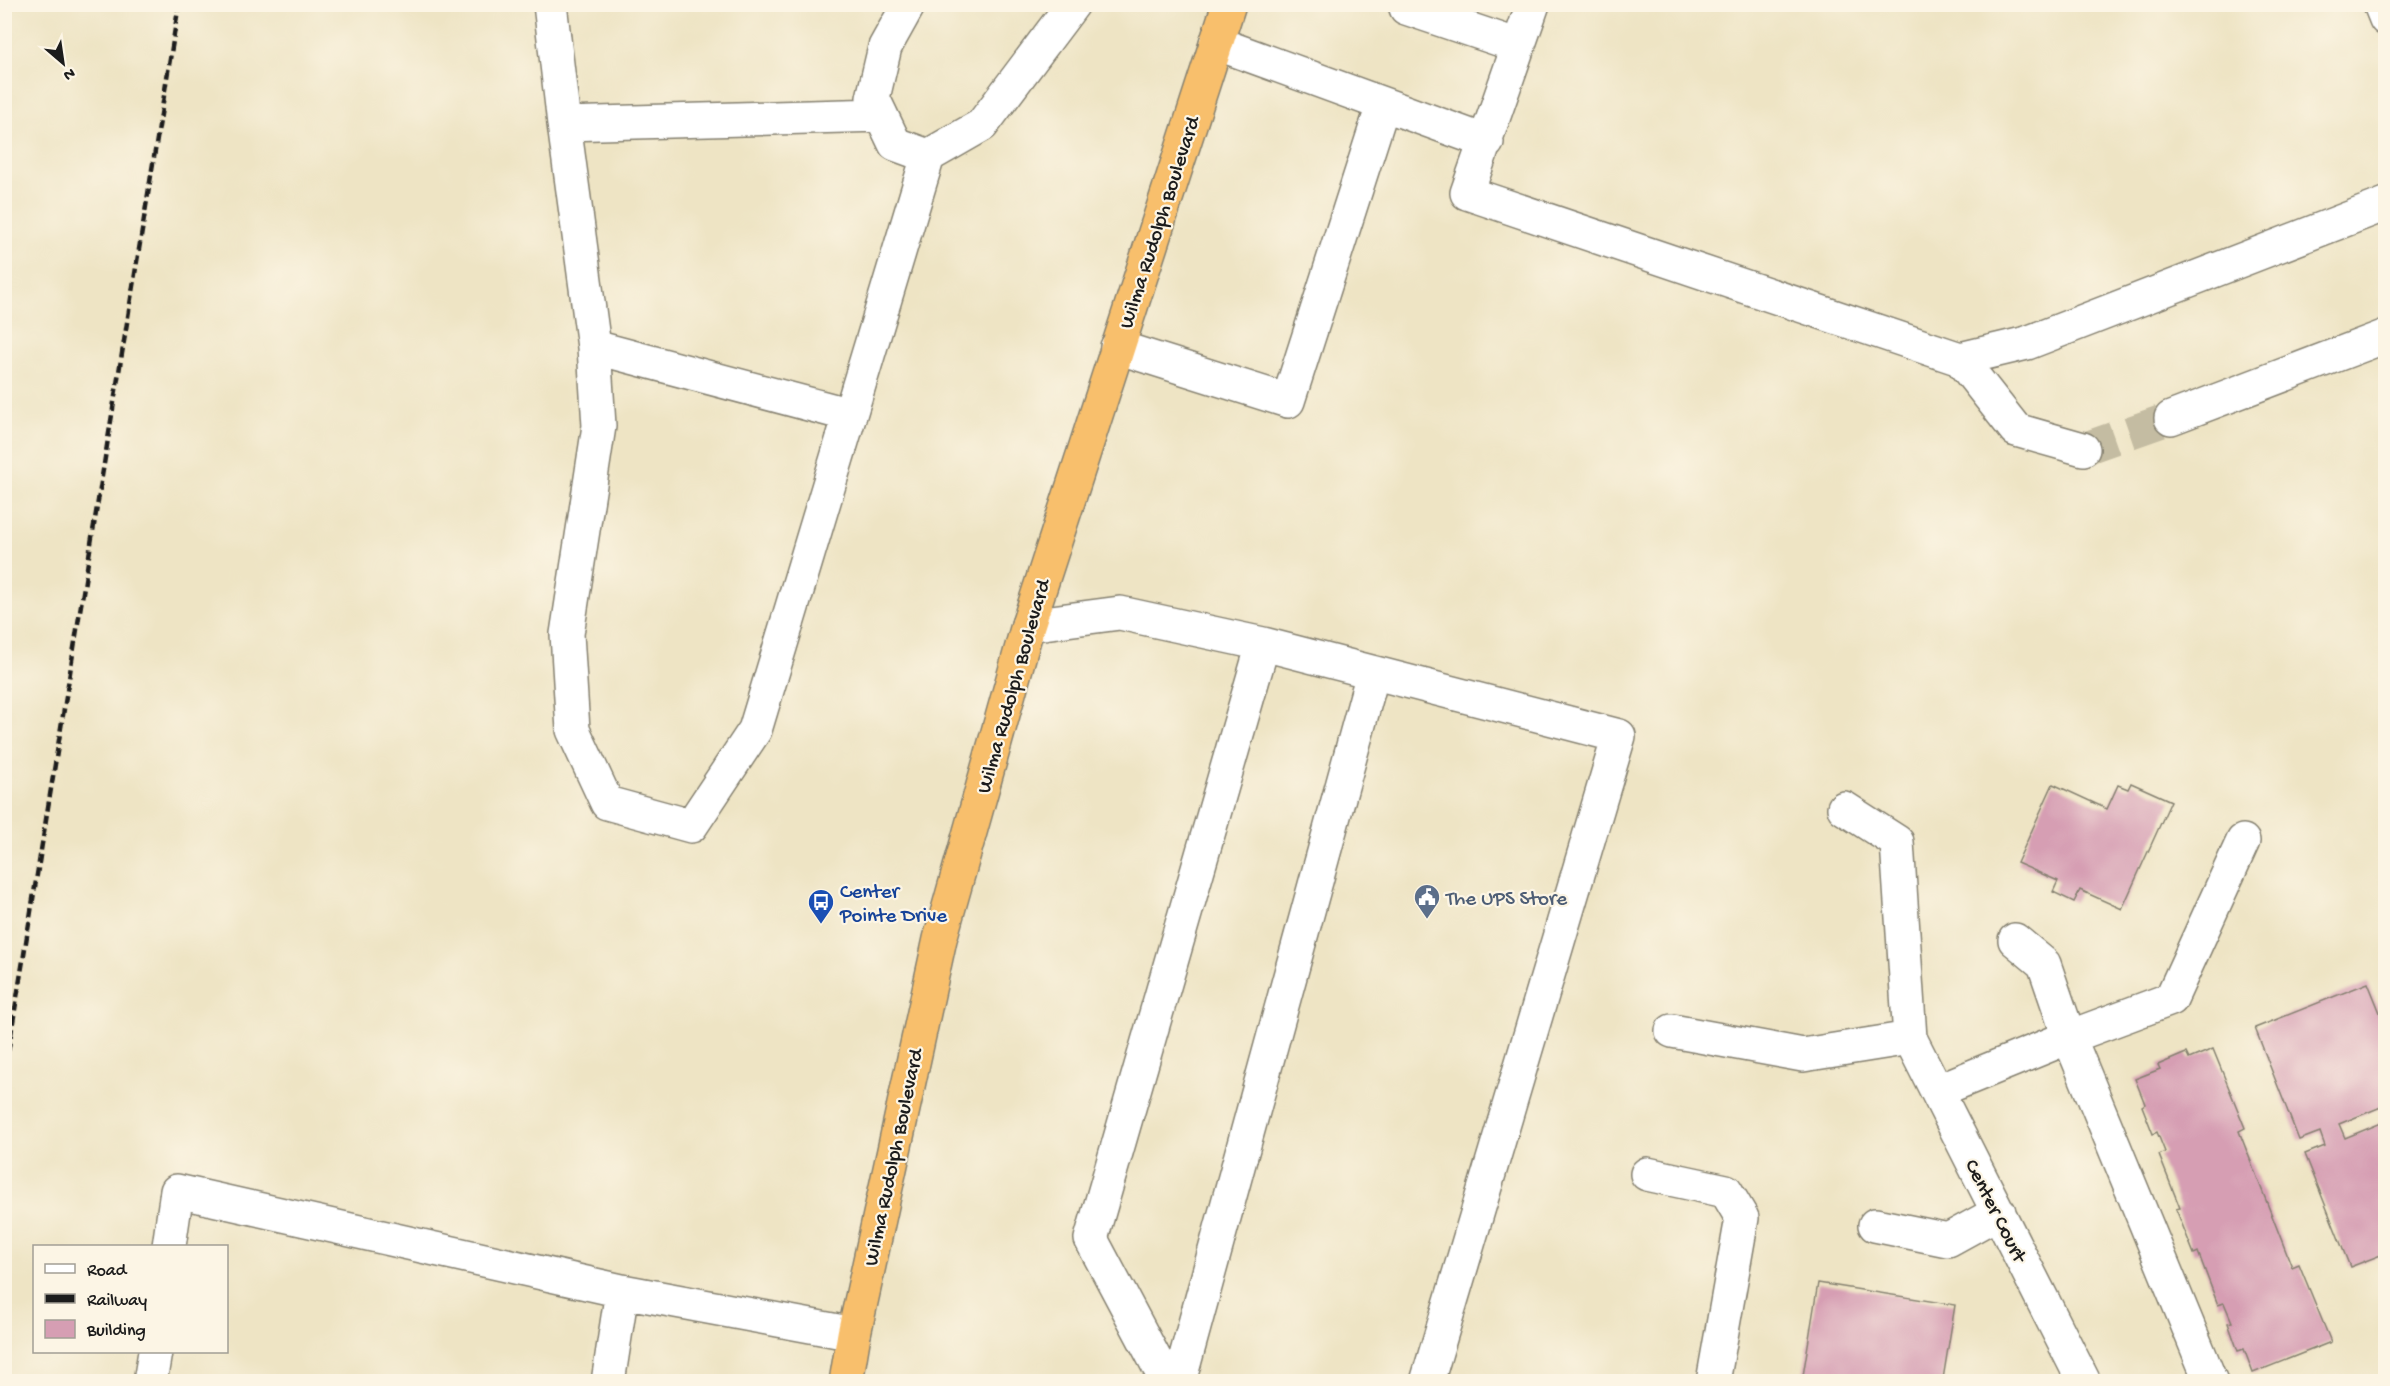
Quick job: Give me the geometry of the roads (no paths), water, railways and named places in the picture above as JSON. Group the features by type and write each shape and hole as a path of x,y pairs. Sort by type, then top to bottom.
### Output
{"highway":[{"name":"Wilma Rudolph Boulevard","path":"846,1382 854,1334 940,939 1029,625 1229,4"}],"street":[{"path":"550,4 594,346 599,426 567,634 573,730 607,803 691,826 755,729 928,156 982,125 1073,4"},
{"path":"909,4 885,47 873,98 895,144 928,156"},
{"path":"1407,4 1406,8 1519,46"},
{"path":"1533,4 1467,193 1960,359 2027,343 2385,204"},
{"path":"2380,4 2385,19"},
{"path":"1216,43 1486,142"},
{"path":"1117,347 1288,400 1383,105"},
{"path":"564,124 881,115"},
{"path":"2171,418 2385,336"},
{"path":"594,346 850,415"},
{"path":"1960,359 2016,430 2083,449"},
{"path":"1029,625 1120,614 1263,644 1619,736 1427,1382"},
{"path":"1167,1382 1091,1239 1263,644"},
{"path":"1179,1382 1373,673"},
{"path":"1672,1031 1803,1055 1910,1038 1897,842 1844,808"},
{"path":"1937,1090 2171,999 2243,841"},
{"path":"2015,940 2044,964 2069,1037 2211,1382"},
{"name":"Center Court","path":"1910,1038 2084,1382"},
{"path":"1647,1174 1726,1191 1742,1218 1713,1382"},
{"path":"169,1245 177,1191 622,1291 854,1334"},
{"path":"1875,1225 1948,1240 1999,1212"},
{"path":"608,1382 622,1291"},
{"path":"150,1382 155,1353"}],"tunnel":[{"path":"2083,449 2171,418"}],"railway":[{"path":"4,1077 179,4"}],"place":[{"name":"The UPS Store","path":"1427,920"},
{"name":"Center Pointe Drive","path":"821,925"}]}
